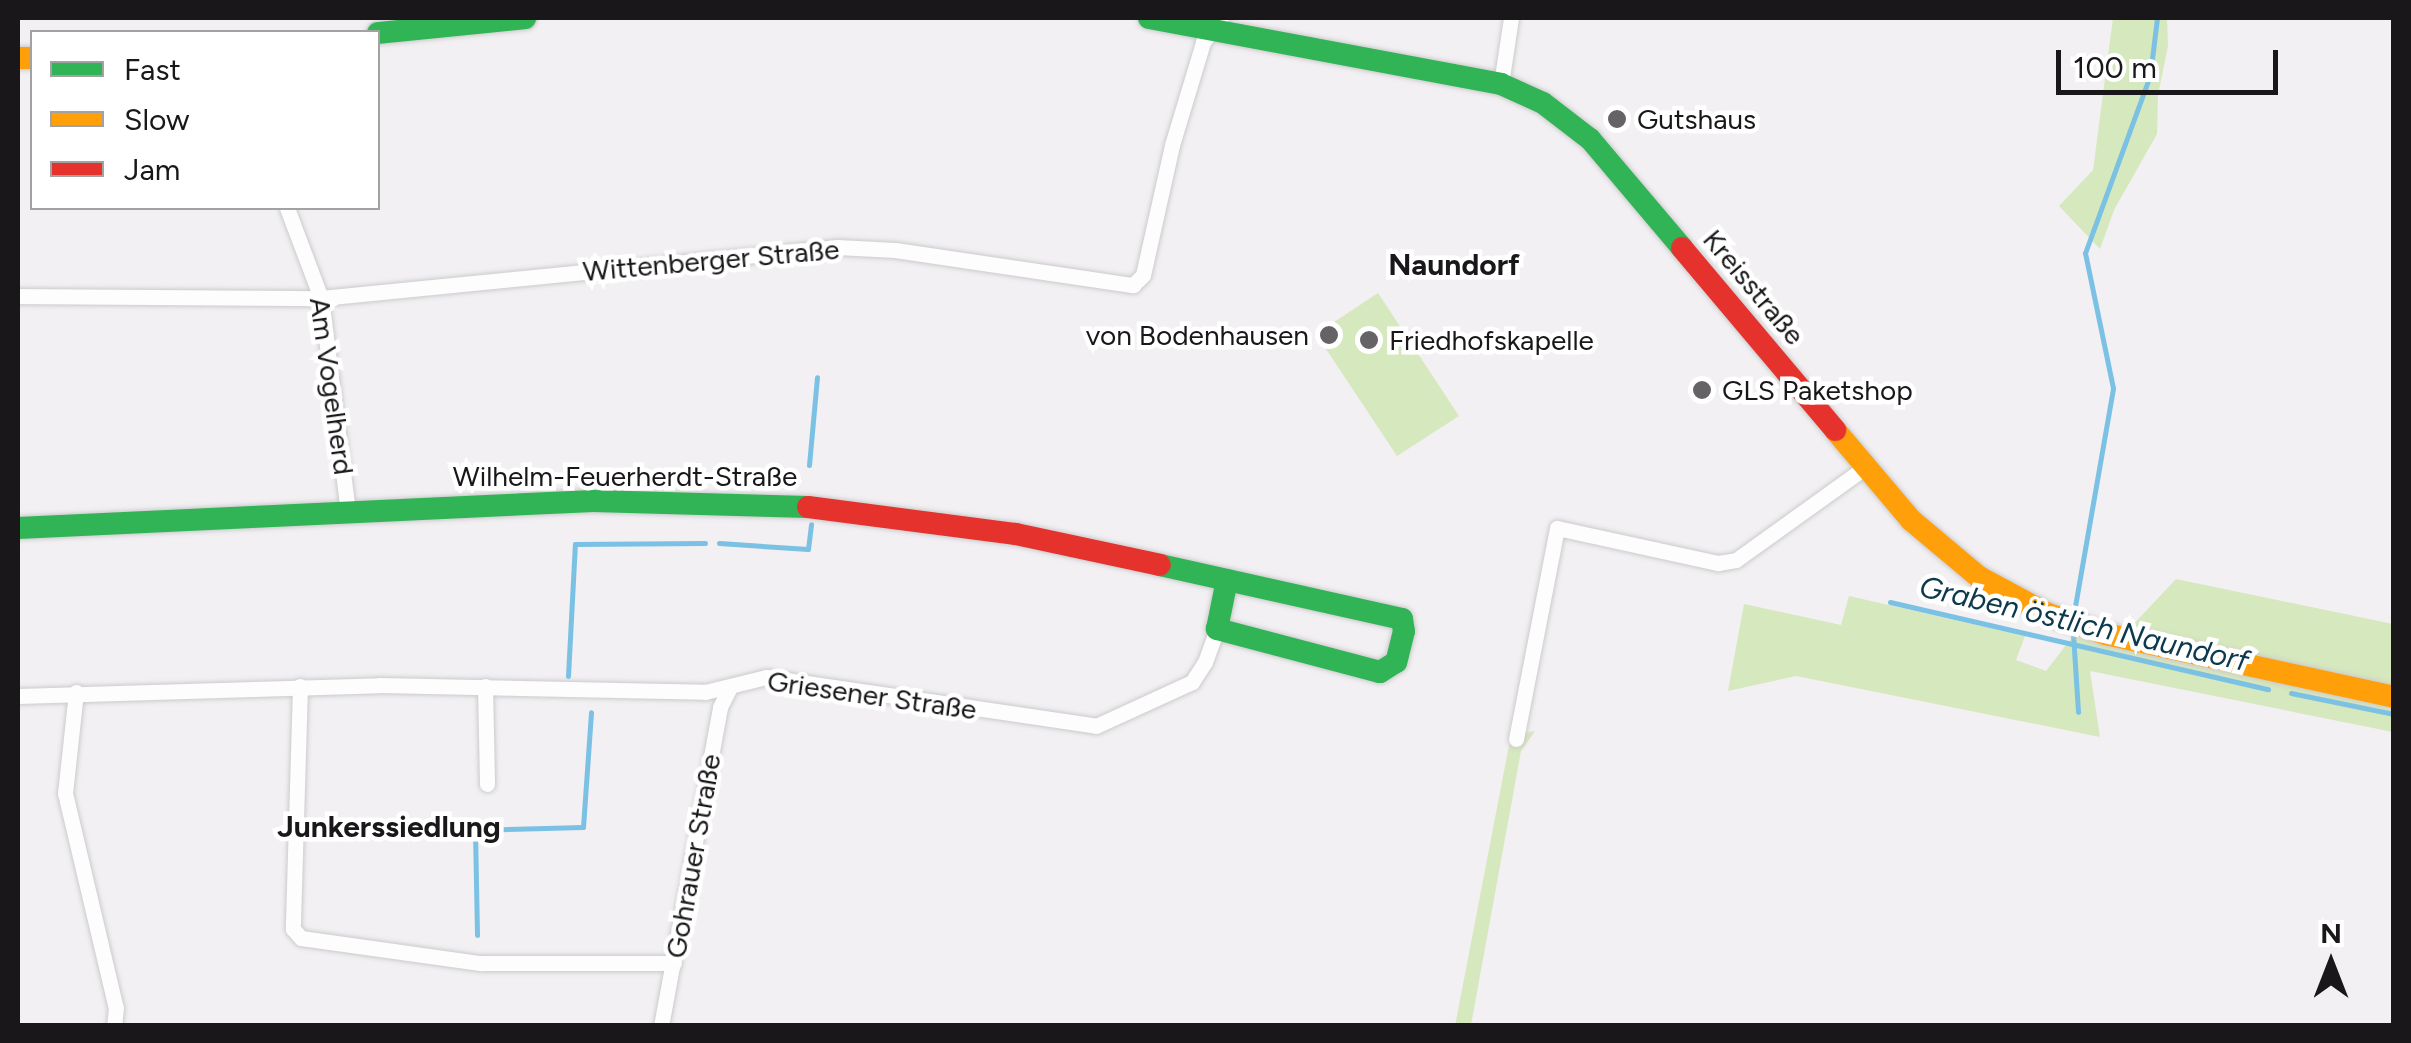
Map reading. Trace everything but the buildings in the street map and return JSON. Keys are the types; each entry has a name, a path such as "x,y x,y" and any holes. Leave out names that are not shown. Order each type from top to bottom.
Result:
{"street":[{"path":"380,33 465,20 526,18"},
{"name":"Kreisstraße","path":"1149,18 1216,23 1501,84 1552,108 1590,138 1864,468 1946,553 1979,578 2048,614 2139,643 2394,698"},
{"path":"1501,84 1512,18"},
{"name":"Wittenberger Straße","path":"18,296 321,298 836,247 895,250 1132,285 1143,274 1172,145 1203,42 1216,23"},
{"name":"Am Vogelherd","path":"288,210 321,298 348,511"},
{"path":"1516,739 1557,528 1718,563 1736,560 1864,468"},
{"name":"Wilhelm-Feuerherdt-Straße","path":"18,528 609,500 797,505 970,526 1392,615 1402,618 1404,631 1396,662 1380,672 1216,630"},
{"path":"1216,630 1227,580"},
{"name":"Griesener Straße","path":"18,696 300,686 729,688 744,679 766,677 1096,726 1192,682 1205,662 1216,630"},
{"path":"300,686 294,930 302,938 480,963 674,963"},
{"path":"485,686 487,784"},
{"name":"Gohrauer Straße","path":"662,1026 720,707 729,688"},
{"path":"76,692 65,794 116,1008 114,1026"}],"green space":[{"path":"2113,18 2167,18 2168,46 2158,95 2157,134 2114,210 2100,249 2059,206 2093,170"},
{"path":"1378,293 1459,416 1397,456 1316,334"},
{"path":"2176,579 2393,624 2393,732 2090,671 2100,737 1796,676 1728,691 1744,604 1841,625 1849,596 2025,636 2016,660 2046,671 2073,636 2112,647"},
{"path":"1535,731 1521,751 1471,1025 1455,1026 1511,735"}],"waterway":[{"path":"2074,612 2113,388 2085,253 2150,75 2157,18"},
{"path":"809,465 817,377"},
{"path":"719,543 808,549 811,524"},
{"path":"568,676 575,544 705,543"},
{"name":"Graben östlich Naundorf","path":"1890,602 2268,689"},
{"path":"2073,634 2078,712"},
{"name":"Graben östlich Naundorf","path":"2291,693 2394,714"},
{"path":"477,935 475,830 583,827 591,712"}],"traffic: fast":[{"path":"380,33 525,18"},
{"path":"1149,18 1501,84 1543,103 1590,139 1682,248"},
{"path":"18,528 593,501 808,507"},
{"path":"1160,565 1402,619 1404,631 1396,662 1380,672 1217,629 1227,580"}],"traffic: slow":[{"path":"18,58 30,58"},
{"path":"1835,430 1911,520 1979,577 2048,614 2106,634 2394,697"}],"traffic: jam":[{"path":"1682,248 1835,430"},
{"path":"808,507 1016,534 1160,565"}],"place":[{"name":"Gutshaus","path":"1617,119"},
{"name":"von Bodenhausen","path":"1329,335"},
{"name":"Friedhofskapelle","path":"1369,340"},
{"name":"GLS Paketshop","path":"1702,390"}],"district":[{"name":"Naundorf","path":"1454,265"},
{"name":"Junkerssiedlung","path":"389,827"}]}
